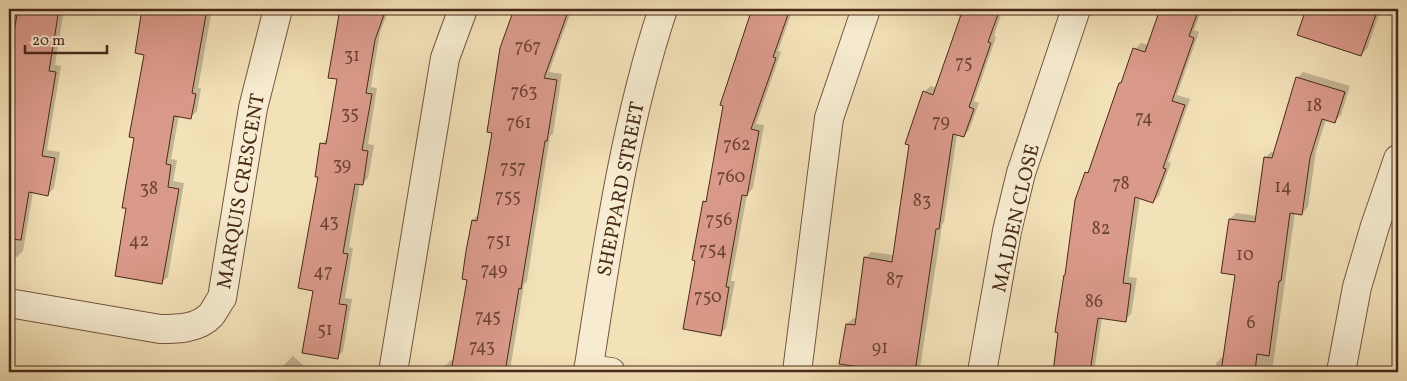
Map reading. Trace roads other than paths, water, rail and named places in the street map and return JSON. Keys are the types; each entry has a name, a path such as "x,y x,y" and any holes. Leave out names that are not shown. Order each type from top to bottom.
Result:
{"street":[{"name":"MARQUIS CRESCENT","path":"9,303 160,328 180,329 198,324 211,315 222,298 253,108 278,9"},
{"path":"394,372 446,58 463,9"},
{"name":"SHEPPARD STREET","path":"596,371 616,196 642,78 663,9"},
{"path":"797,372 829,118 866,9"},
{"name":"MALDEN CLOSE","path":"982,372 1007,231 1021,173 1076,9"},
{"path":"1341,372 1357,287 1398,159"}]}
